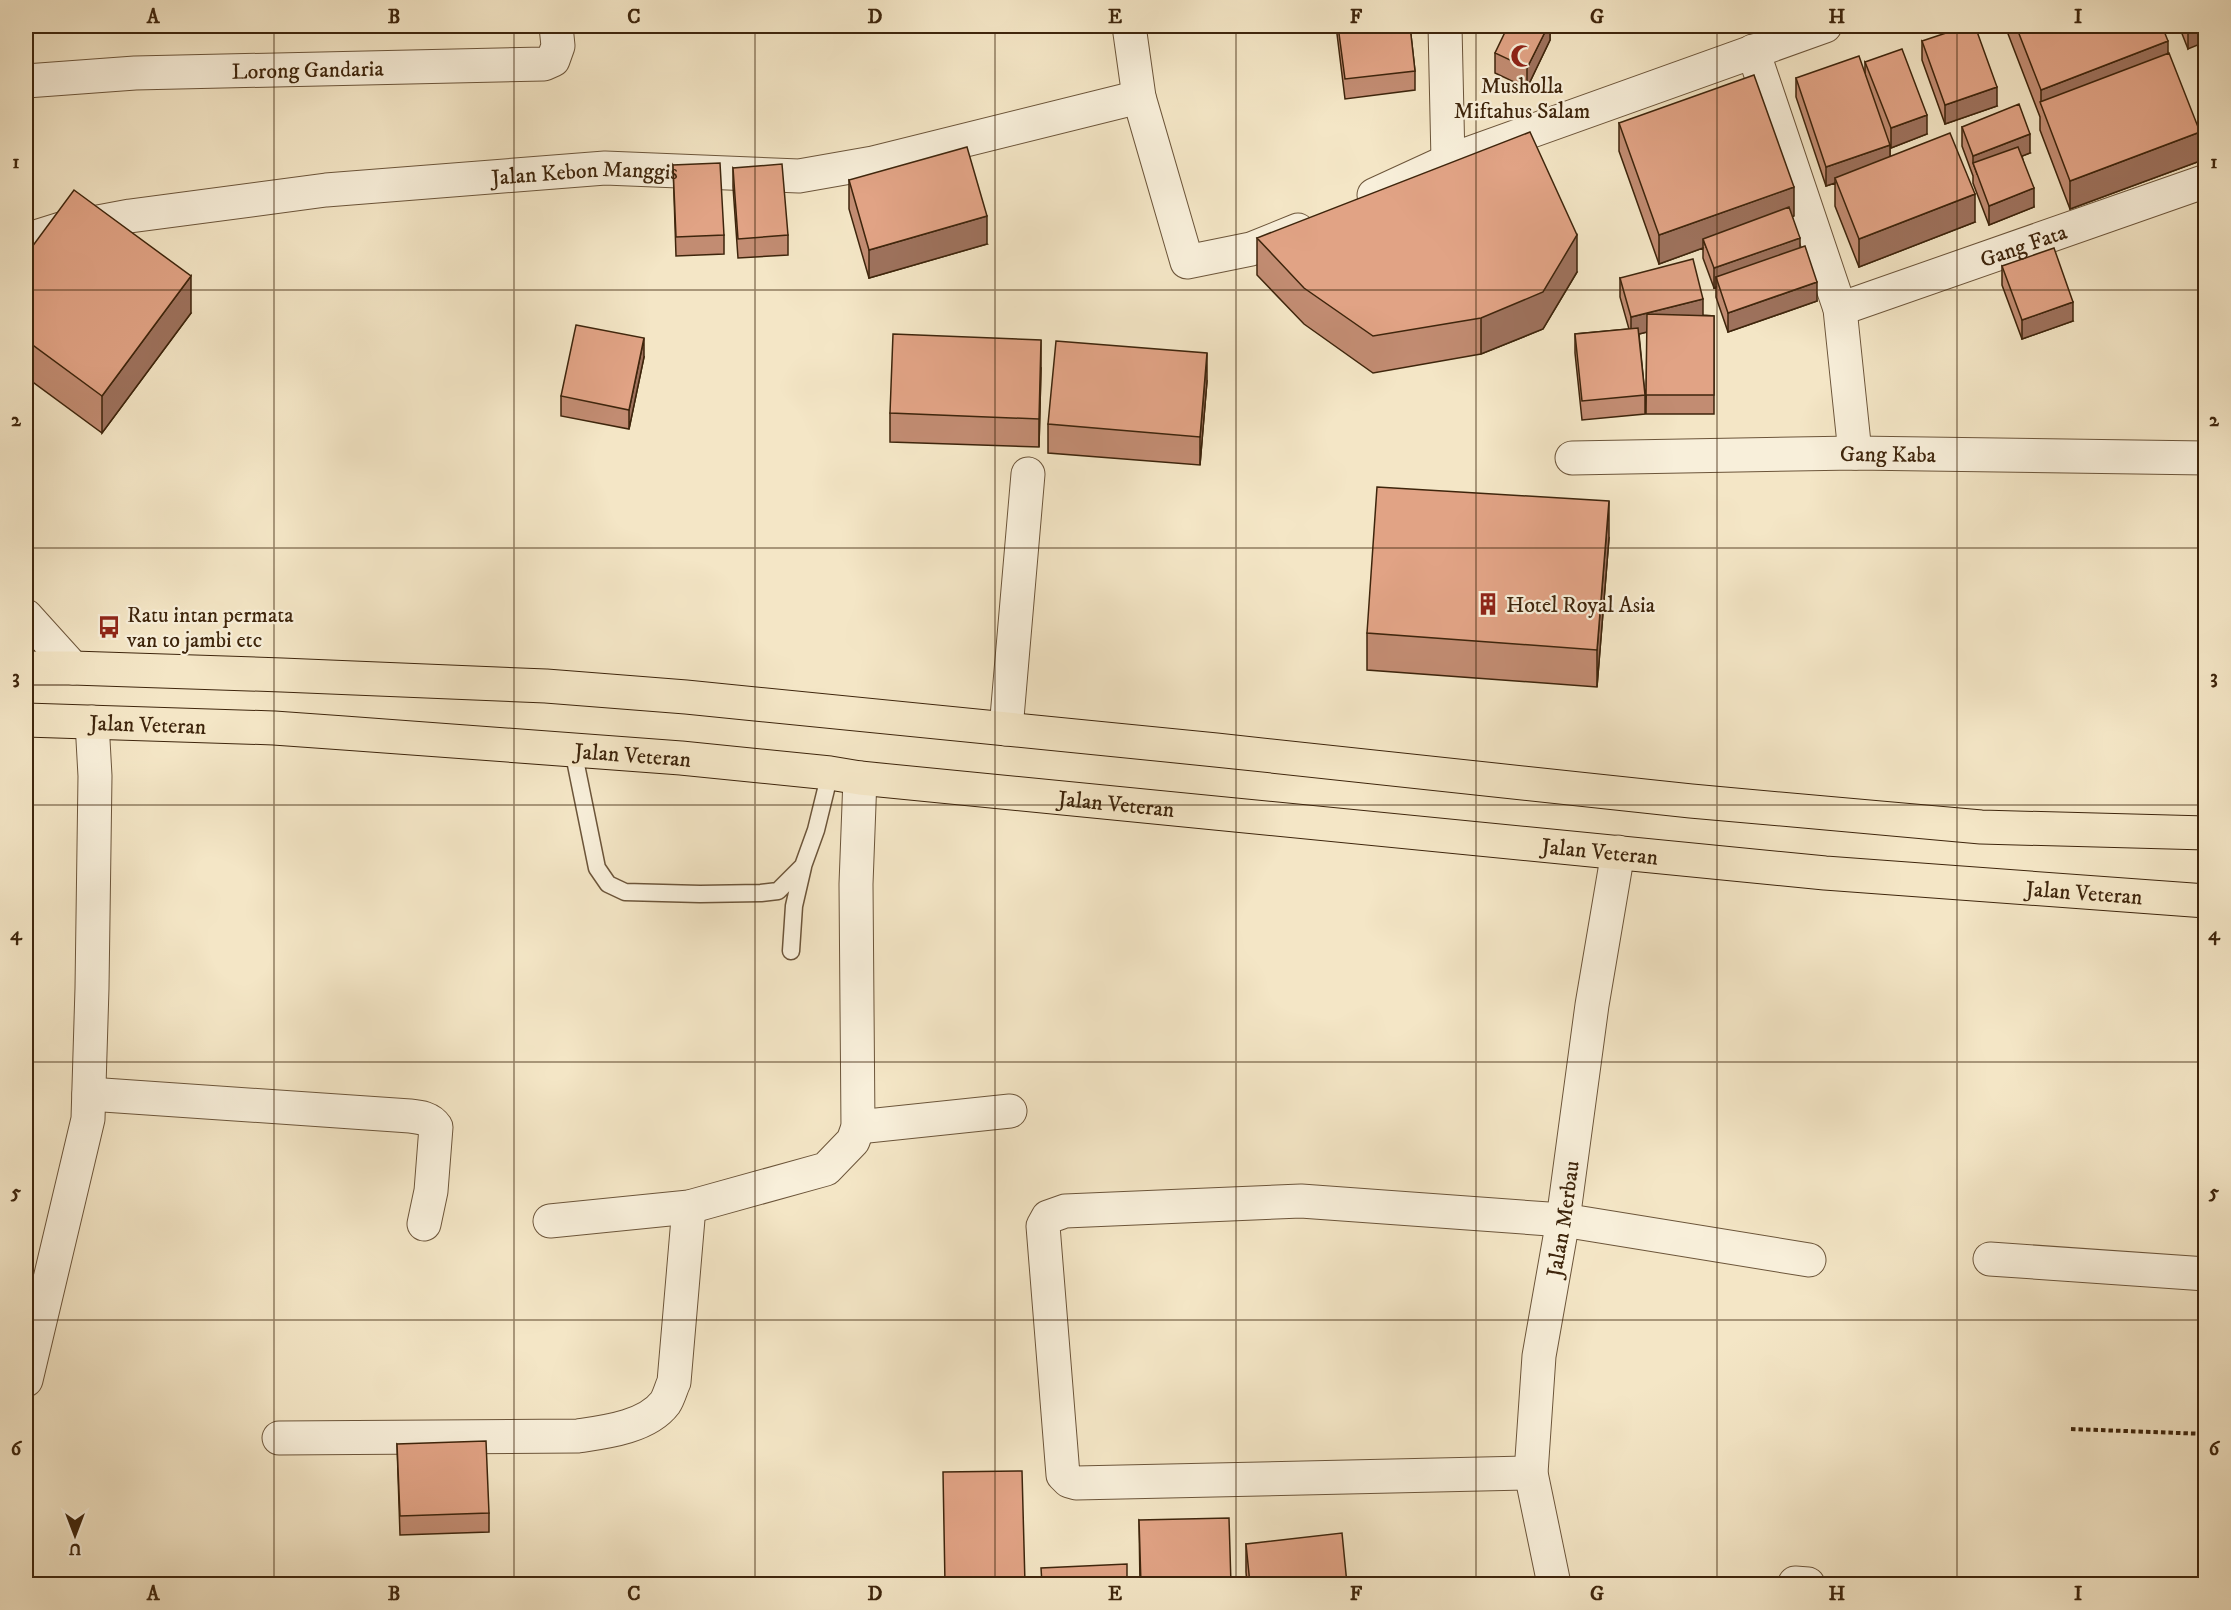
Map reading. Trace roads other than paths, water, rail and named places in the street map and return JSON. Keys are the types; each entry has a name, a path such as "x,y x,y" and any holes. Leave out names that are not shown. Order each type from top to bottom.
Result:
{"highway":[{"path":"29,668 558,687 686,697 1691,801 1981,827 2205,833"},
{"name":"Jalan Veteran","path":"26,720 274,728 573,750 1825,873 2205,901"}],"street":[{"name":"Lorong Gandaria","path":"26,81 135,73 544,64 553,60 558,46 556,26"},
{"path":"1129,26 1139,97 1187,262 1251,249 1321,220"},
{"path":"1445,26 1448,161"},
{"path":"1353,205 1448,161 1825,26"},
{"path":"1753,51 1840,309 1855,453"},
{"name":"Jalan Kebon Manggis","path":"26,240 61,229 130,216 326,190 605,168 799,176 873,163 1139,97"},
{"name":"Gang Fata","path":"1840,309 2205,181"},
{"name":"Gang Kaba","path":"1572,459 1855,453 2205,458"},
{"path":"1006,729 1028,474"},
{"path":"26,616 73,668"},
{"path":"26,1380 88,1119 95,776 76,721"},
{"path":"550,1221 688,1207 826,1169 853,1141 858,1126 856,884 845,776"},
{"name":"Jalan Merbau","path":"1554,1584 1531,1473 1539,1356 1563,1220 1592,1005 1618,852"},
{"path":"88,1094 398,1115 433,1121 436,1126 431,1191 424,1224"},
{"path":"858,1126 1010,1111"},
{"path":"1531,1473 1076,1483 1069,1481 1063,1475 1043,1226 1048,1217 1065,1211 1301,1201 1563,1220 1809,1260"},
{"path":"279,1438 578,1436 617,1430 644,1419 664,1404 674,1382 688,1207"},
{"path":"1990,1259 2205,1274"}],"lane":[{"path":"573,750 597,868 608,884 626,892 761,893 778,891 803,866"},
{"path":"791,951 794,906 803,866 816,830 845,776"}],"place":[{"name":"Musholla Miftahus Salam","path":"1522,56"},
{"name":"Hotel Royal Asia","path":"1488,604"},
{"name":"Ratu intan permata van to jambi etc","path":"109,627"}]}
